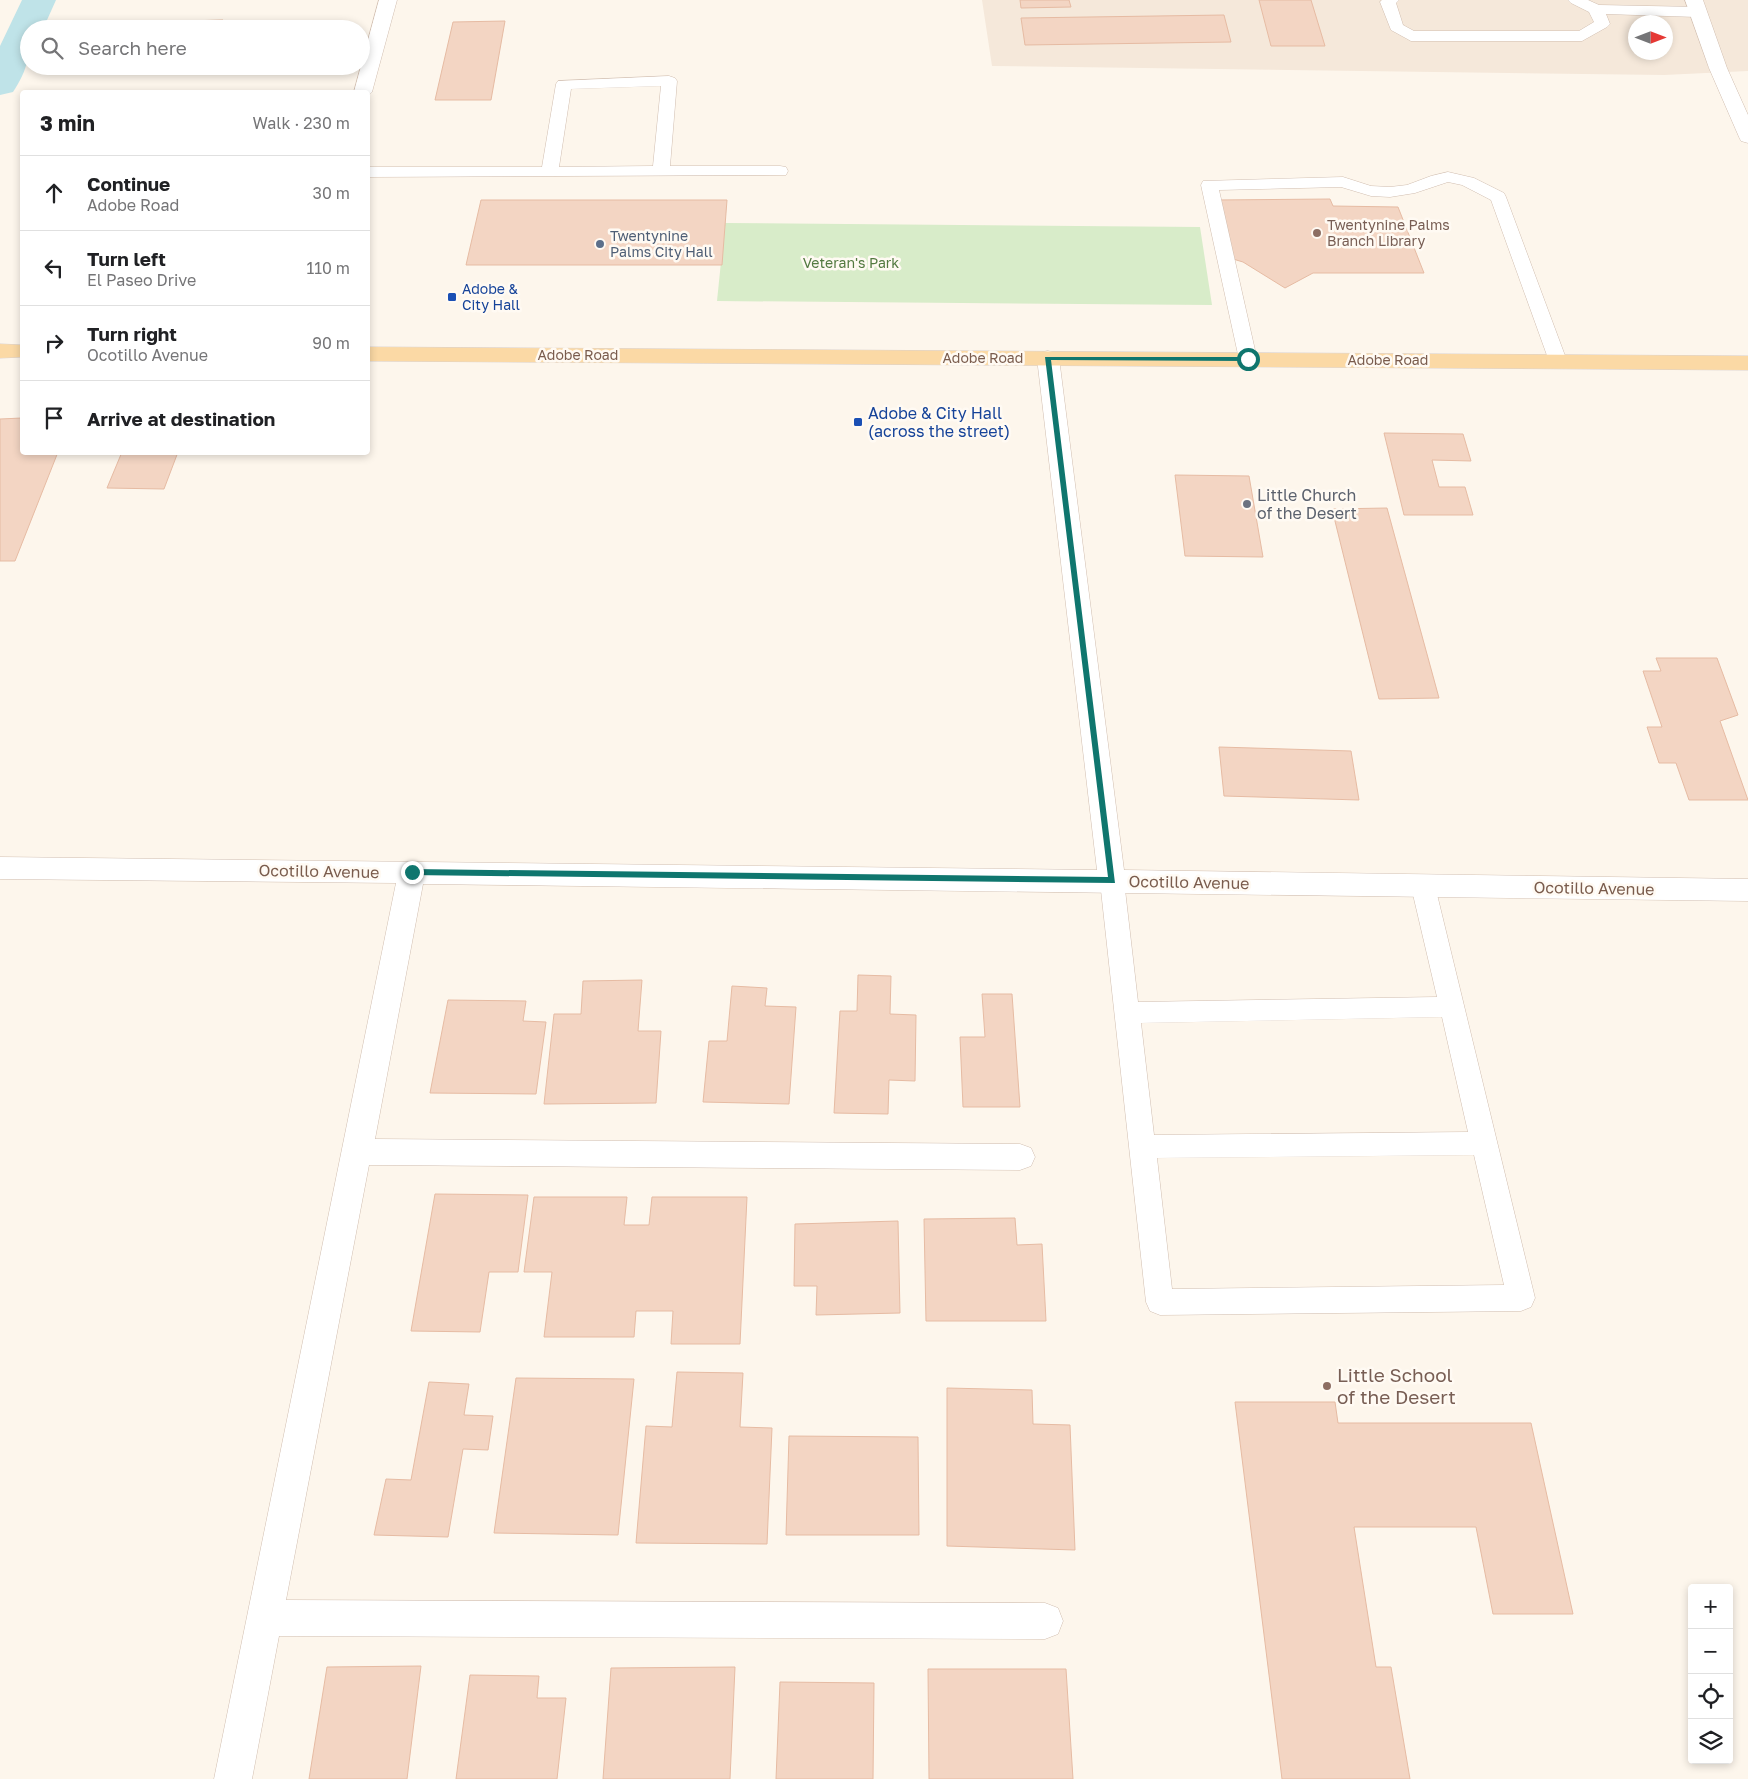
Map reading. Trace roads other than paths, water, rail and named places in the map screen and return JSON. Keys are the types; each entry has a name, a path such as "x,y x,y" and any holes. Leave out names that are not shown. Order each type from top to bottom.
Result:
{"main road":[{"path":"0,351 20,351"},
{"name":"Adobe Road","path":"370,354 1748,363"}],"street":[{"path":"370,66 388,0"},
{"path":"1696,6 1718,68 1748,137"},
{"path":"364,90 368,75"},
{"path":"1048,358 1112,881"},
{"name":"Ocotillo Avenue","path":"0,868 1748,890"},
{"path":"232,1779 412,872"},
{"path":"356,1152 1020,1157"},
{"path":"264,1618 1045,1621"}],"lane":[{"path":"1391,0 1388,2 1396,27 1411,36 1582,36 1602,24 1596,9"},
{"path":"1576,0 1596,9 1696,6"},
{"path":"550,171 564,84 669,81 661,171"},
{"path":"370,172 780,171"},
{"path":"1248,359 1209,185 1343,182 1362,190 1381,194 1416,188 1448,177 1470,181 1498,197 1558,361"},
{"path":"1112,881 1160,1302 1521,1298 1423,886"},
{"path":"1127,1013 1452,1007"},
{"path":"1142,1147 1484,1143"}],"waterway":[{"path":"30,20 39,0"},
{"path":"0,84 20,41"}],"place":[{"name":"Twentynine Palms Branch Library","path":"1317,233"},
{"name":"Twentynine Palms City Hall","path":"600,244"},
{"name":"Adobe & City Hall","path":"452,297"},
{"name":"Adobe & City Hall (across the street)","path":"858,422"},
{"name":"Little Church of the Desert","path":"1247,504"},
{"name":"Little School of the Desert","path":"1327,1386"}],"park label":[{"name":"Veteran's Park","path":"851,263"}]}
